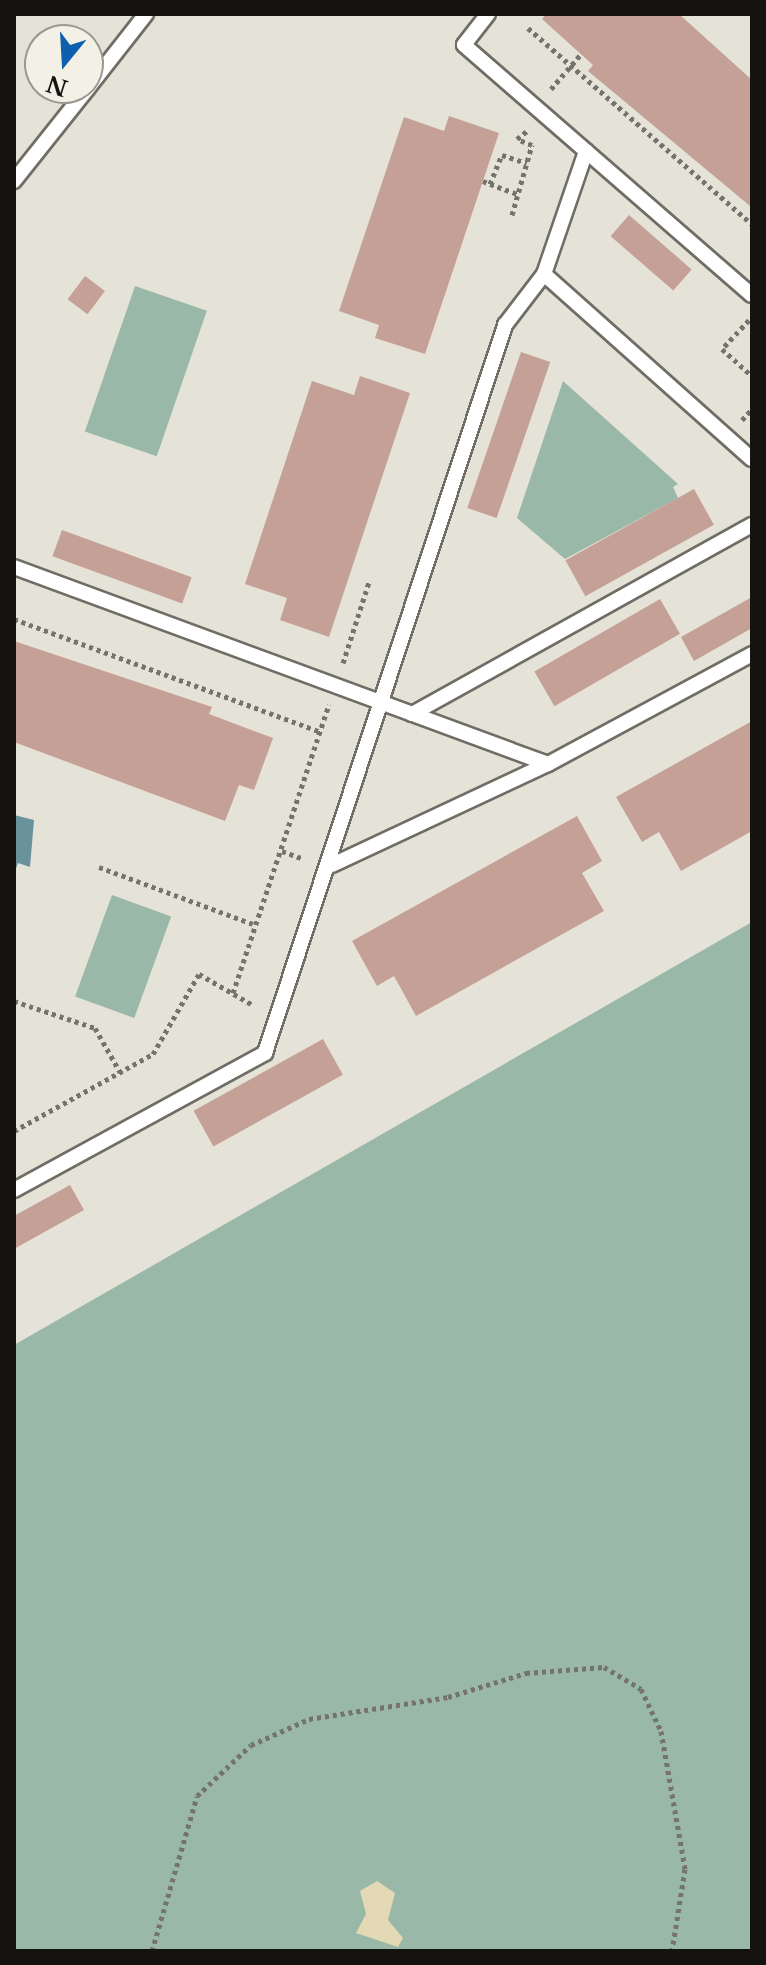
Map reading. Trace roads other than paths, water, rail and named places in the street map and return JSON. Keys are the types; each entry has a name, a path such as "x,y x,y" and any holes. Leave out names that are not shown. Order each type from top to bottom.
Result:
{"lane":[{"path":"104,68 146,14"},
{"path":"488,14 464,45 752,295"},
{"path":"14,181 75,104"},
{"path":"14,1190 265,1053 332,865 380,703 505,325 544,274 586,151"},
{"path":"544,274 752,459"},
{"path":"412,714 752,525"},
{"path":"14,567 548,764"},
{"path":"332,865 548,764 752,654"}],"water":[{"path":"14,815 34,820 30,867 18,863 14,874"}]}
